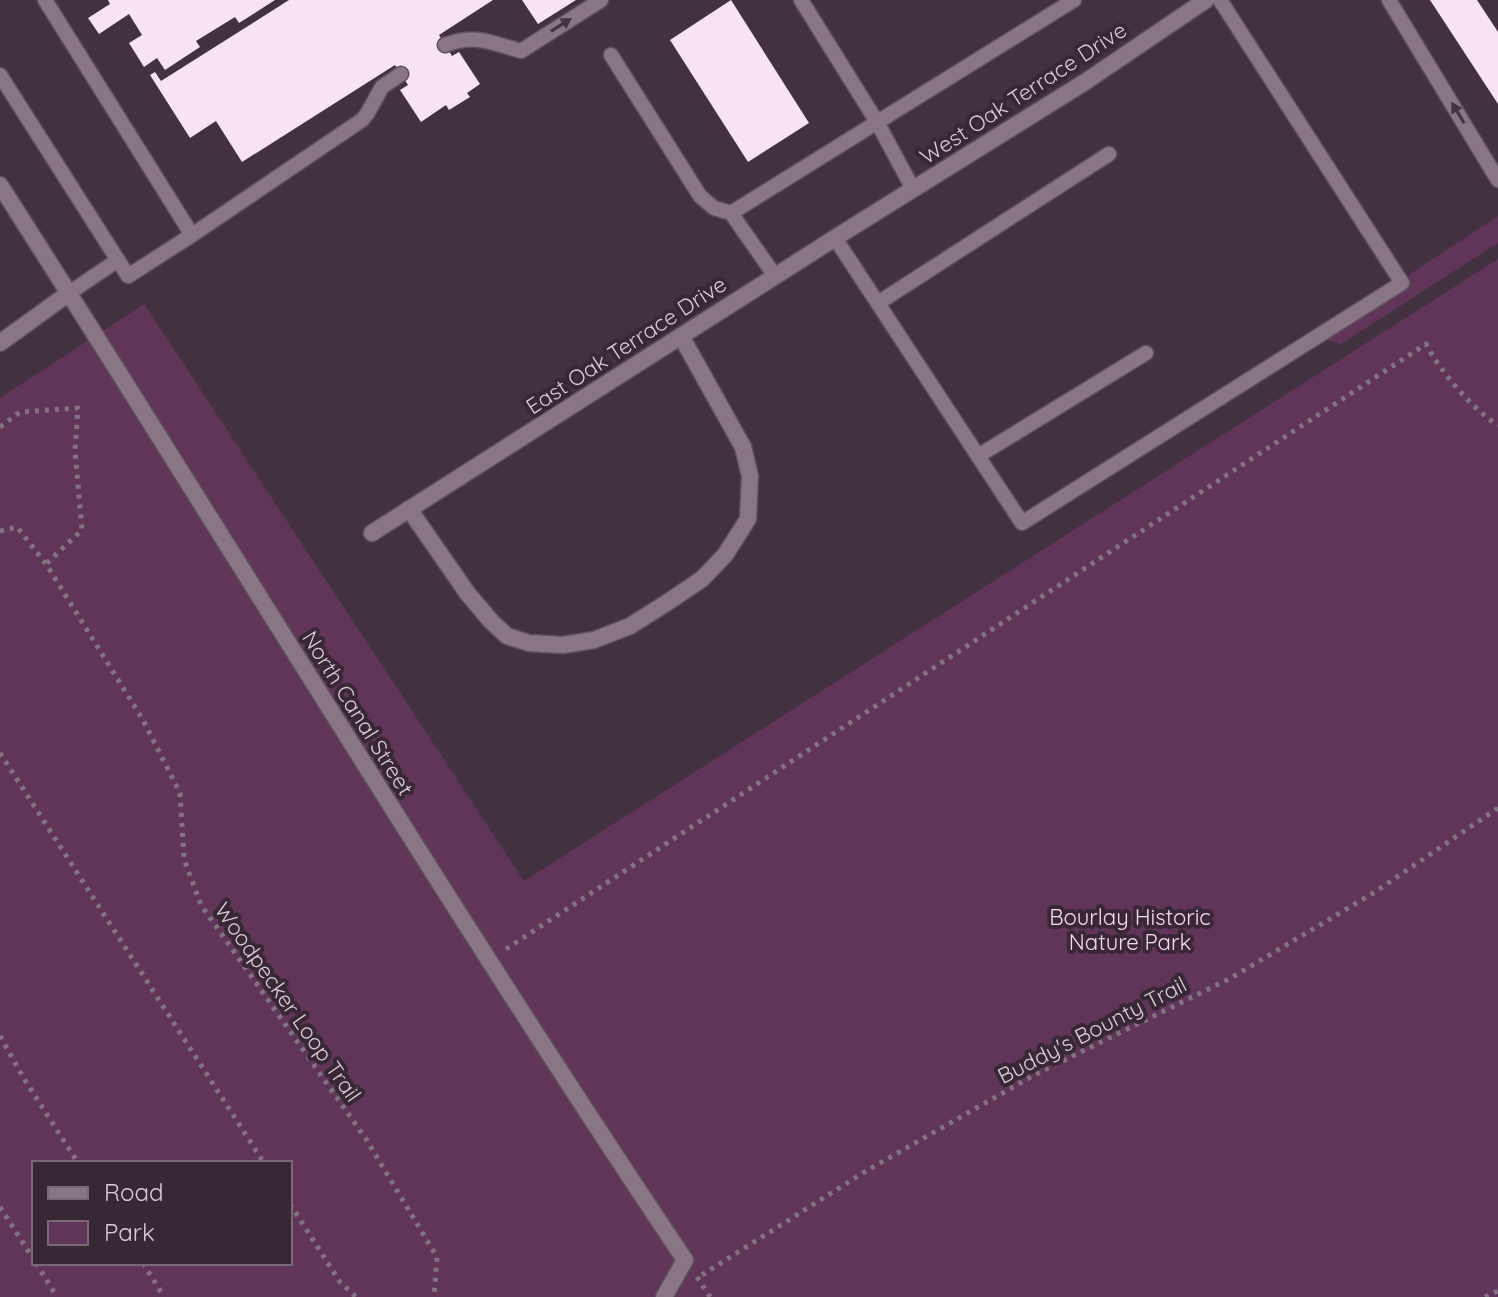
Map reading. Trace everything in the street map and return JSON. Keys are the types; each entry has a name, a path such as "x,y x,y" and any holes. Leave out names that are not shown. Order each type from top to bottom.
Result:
{"street":[{"name":"West Oak Terrace Drive","path":"909,192 1085,82 1206,0"},
{"name":"North Canal Street","path":"0,185 488,961 685,1260 664,1297"},
{"name":"East Oak Terrace Drive","path":"372,533 909,192"},
{"path":"0,343 69,293"},
{"path":"409,509 468,594 507,636 529,643 563,645 594,640 630,626 668,602 702,579 725,555 748,519 749,505 750,476 743,447 681,336"}],"lane":[{"path":"45,0 192,235"},
{"path":"445,45 471,38 521,51 601,0"},
{"path":"801,0 877,122 909,192"},
{"path":"731,213 1074,0"},
{"path":"835,238 1022,523 1402,283 1220,0"},
{"path":"1389,0 1498,180"},
{"path":"611,55 700,196 714,208 731,213 775,276"},
{"path":"0,75 128,276 362,120 382,87 401,74"},
{"path":"878,303 1109,154"},
{"path":"69,293 118,260"},
{"path":"978,456 1146,353"}],"path":[{"path":"488,961 1426,344 1436,365 1486,418 1498,425"},
{"path":"0,427 20,412 78,408 75,450 82,530 46,564"},
{"name":"Woodpecker Loop Trail","path":"0,531 17,527 46,564 143,720 180,793 184,859 201,905 366,1139 437,1257 434,1297"},
{"path":"0,753 263,1161"},
{"name":"Buddy's Bounty Trail","path":"698,1278 866,1171 1023,1081 1231,978 1375,892 1498,808"},
{"path":"0,1036 77,1161"},
{"path":"0,1207 32,1257"},
{"path":"292,1207 340,1282 356,1297"},
{"path":"37,1265 57,1297"},
{"path":"144,1265 164,1297"},
{"path":"1485,1297 1498,1291"}],"green space":[{"path":"1498,216 1498,243 1341,344 1315,337"},
{"name":"Bourlay Historic Nature Park","path":"1498,259 1498,1297 0,1297 0,398 144,304 524,881"}],"building":[{"path":"108,0 275,0 239,23 235,17 196,41 200,47 165,70 157,58 144,67 129,43 142,35 129,14 99,34 88,18 110,4"},
{"path":"289,0 493,0 439,35 452,56 459,52 480,84 467,93 470,97 449,110 446,105 421,122 400,90 408,85 395,65 242,162 216,121 190,138 150,75 155,72 161,81"},
{"path":"522,0 576,0 538,24"},
{"path":"731,0 809,123 748,162 670,40"},
{"path":"1430,0 1477,0 1498,32 1498,104"}]}
